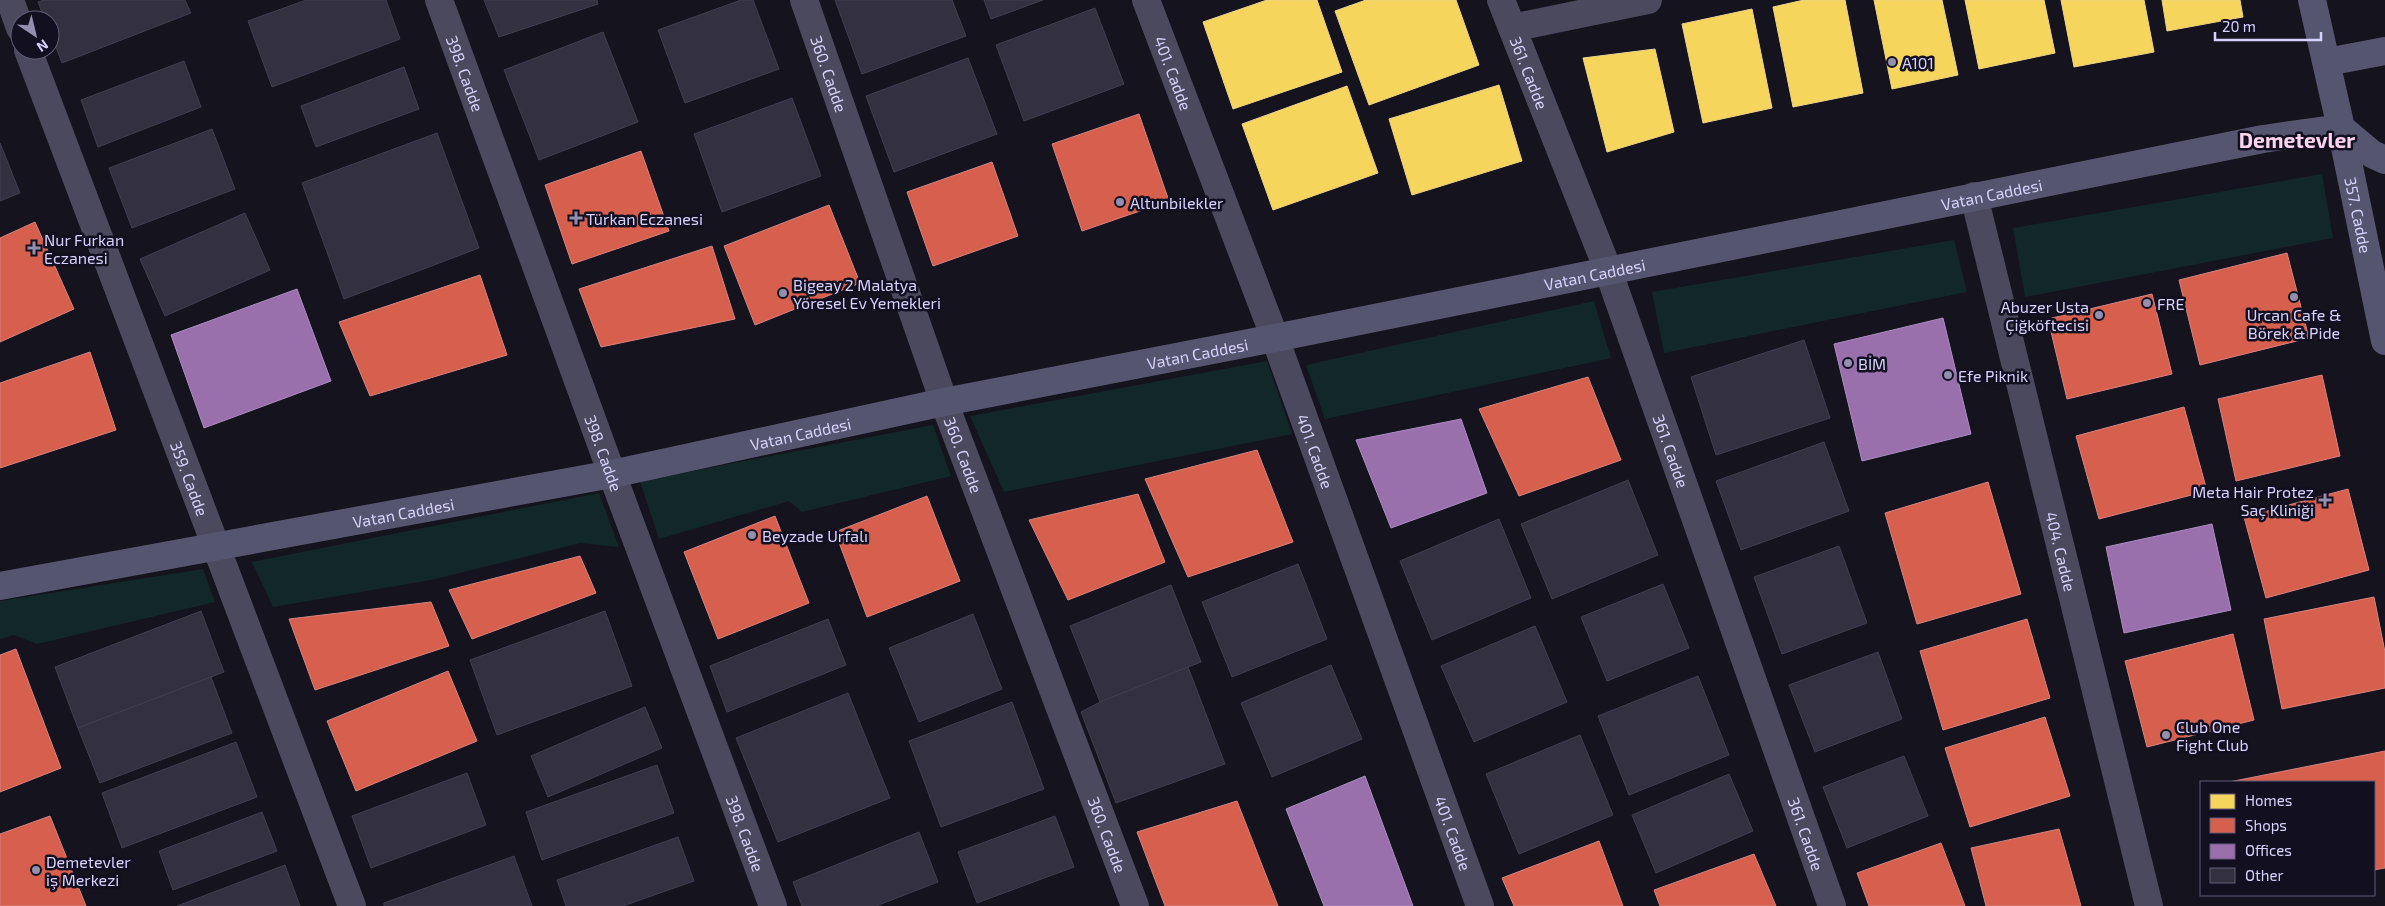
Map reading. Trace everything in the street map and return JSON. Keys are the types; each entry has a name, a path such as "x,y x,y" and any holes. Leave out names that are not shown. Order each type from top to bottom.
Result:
{"main road":[{"name":"357. Cadde","path":"2312,0 2327,62 2385,341"},
{"path":"2327,62 2385,52"},
{"name":"Vatan Caddesi","path":"0,586 612,474 944,402 1275,338 2263,139 2341,128"},
{"path":"2341,128 2372,154 2385,160"}],"street":[{"name":"398. Cadde","path":"439,0 612,474 773,906"},
{"name":"360. Cadde","path":"804,0 944,402 1135,906"},
{"name":"401. Cadde","path":"1146,0 1275,338 1480,906"},
{"name":"361. Cadde","path":"1501,0 1608,270 1832,906"},
{"path":"1512,28 1648,0"},
{"name":"359. Cadde","path":"32,60 352,906"},
{"name":"404. Cadde","path":"1974,196 2149,906"}],"green space":[{"path":"2322,174 2333,238 2025,297 2013,228"},
{"path":"1954,240 1967,292 1664,353 1652,292"},
{"path":"1594,301 1611,358 1325,419 1306,365"},
{"path":"1267,361 1292,434 1004,492 970,416"},
{"path":"933,425 951,476 802,512 789,501 659,539 640,481"},
{"path":"599,493 619,547 580,543 431,580 273,607 252,562"},
{"path":"203,569 215,602 37,644 14,635 0,639 0,601"}],"building: Homes":[{"path":"1267,0 1317,0 1342,72 1233,109 1203,22"},
{"path":"1366,0 1456,0 1479,65 1369,105 1335,11"},
{"path":"1804,0 1845,0 1863,93 1793,107 1773,7"},
{"path":"1874,0 1942,0 1958,75 1892,89"},
{"path":"1965,0 2044,0 2055,53 1979,69"},
{"path":"2061,0 2144,0 2154,52 2074,67"},
{"path":"2162,0 2240,0 2243,17 2167,31"},
{"path":"1752,9 1772,108 1703,123 1682,24"},
{"path":"1655,49 1674,132 1607,152 1583,58"},
{"path":"1499,85 1522,161 1412,195 1389,119"},
{"path":"1347,86 1378,173 1273,210 1242,124"}],"building: Shops":[{"path":"1139,114 1169,201 1082,231 1052,144"},
{"path":"641,151 669,231 572,264 545,185"},
{"path":"992,162 1018,236 933,266 907,192"},
{"path":"829,205 860,283 755,325 724,246"},
{"path":"35,222 74,309 0,342 0,238"},
{"path":"712,246 735,319 601,347 579,289"},
{"path":"2287,253 2309,338 2200,365 2179,280"},
{"path":"480,275 507,355 370,396 339,322"},
{"path":"2152,294 2172,374 2067,399 2048,319"},
{"path":"90,352 116,430 0,468 0,383"},
{"path":"2322,375 2340,456 2236,481 2218,399"},
{"path":"1588,377 1621,460 1519,496 1479,409"},
{"path":"2184,407 2207,491 2099,519 2076,436"},
{"path":"1257,450 1293,542 1188,577 1145,479"},
{"path":"1988,482 2021,594 1917,624 1885,513"},
{"path":"2348,489 2369,570 2266,598 2244,517"},
{"path":"1138,494 1165,562 1068,600 1029,520"},
{"path":"927,496 960,581 867,617 835,532"},
{"path":"775,516 809,603 718,639 684,552"},
{"path":"580,556 596,593 472,639 449,590"},
{"path":"2374,597 2385,652 2385,688 2282,709 2264,619"},
{"path":"431,602 449,646 315,690 289,619"},
{"path":"2027,619 2050,698 1943,730 1920,651"},
{"path":"2233,634 2254,720 2147,747 2125,661"},
{"path":"16,649 61,768 0,792 0,655"},
{"path":"448,671 477,741 356,791 327,721"},
{"path":"2045,717 2070,796 1970,827 1945,748"},
{"path":"2385,751 2385,868 2375,870 2375,781 2234,781"},
{"path":"1237,801 1278,906 1165,906 1137,832"},
{"name":"Demetevler iş Merkezi","path":"50,816 86,906 0,906 0,834"},
{"path":"2059,829 2081,906 1986,906 1971,848"},
{"path":"1599,841 1623,906 1514,906 1502,878"},
{"path":"1941,843 1965,906 1869,906 1857,873"},
{"path":"1754,854 1776,906 1660,906 1654,890"}],"building: Offices":[{"path":"297,289 331,381 204,428 171,335"},
{"path":"1943,318 1971,434 1862,461 1834,344"},
{"path":"1461,419 1487,493 1391,528 1356,440"},
{"path":"2212,524 2231,610 2124,633 2106,547"},
{"path":"1365,776 1413,906 1324,906 1286,809"}],"building: Other":[{"path":"44,0 185,0 191,13 62,63 60,58 60,10 41,10 38,2"},
{"path":"306,0 386,0 400,39 272,87 248,21"},
{"path":"484,0 597,0 598,4 499,37"},
{"path":"741,0 753,0 779,69 685,103 658,30"},
{"path":"835,0 952,0 966,36 862,74"},
{"path":"984,0 1043,0 991,19"},
{"path":"1095,8 1124,84 1024,121 996,45"},
{"path":"603,32 638,122 539,160 504,70"},
{"path":"968,58 997,134 894,172 866,96"},
{"path":"184,61 201,107 98,147 81,100"},
{"path":"404,67 419,109 316,147 301,106"},
{"path":"792,98 821,176 722,212 694,134"},
{"path":"212,129 235,189 132,228 109,168"},
{"path":"437,133 479,248 344,299 302,183"},
{"path":"0,143 20,193 0,201"},
{"path":"245,213 270,270 165,316 140,259"},
{"path":"1804,340 1830,418 1716,455 1691,377"},
{"path":"1824,442 1849,511 1741,550 1716,481"},
{"path":"1628,480 1658,555 1552,599 1521,524"},
{"path":"1499,519 1531,598 1432,640 1400,561"},
{"path":"1839,546 1867,623 1782,654 1754,577"},
{"path":"1298,564 1327,639 1232,677 1202,602"},
{"path":"1663,584 1689,648 1607,681 1581,617"},
{"path":"1171,585 1201,662 1100,702 1070,626"},
{"path":"201,611 224,672 78,728 55,667"},
{"path":"605,611 632,686 497,735 470,660"},
{"path":"973,614 1002,689 919,722 889,648"},
{"path":"828,619 846,665 727,712 710,666"},
{"path":"1535,626 1567,702 1474,742 1441,666"},
{"path":"1878,652 1902,719 1815,752 1789,685"},
{"path":"1331,665 1362,739 1272,777 1241,703"},
{"path":"1188,667 1225,764 1116,803 1081,712 1100,702"},
{"path":"1698,676 1729,755 1629,795 1598,716"},
{"path":"211,677 232,733 100,783 78,728"},
{"path":"848,693 890,798 778,842 736,738"},
{"path":"1012,702 1044,789 941,827 909,741"},
{"path":"645,707 662,748 548,797 531,756"},
{"path":"1580,735 1613,815 1519,854 1486,774"},
{"path":"236,742 257,797 122,848 102,793"},
{"path":"1904,756 1928,816 1847,848 1823,787"},
{"path":"657,765 674,813 542,860 526,812"},
{"path":"467,773 486,825 371,868 352,816"},
{"path":"1729,774 1753,831 1656,873 1632,815"},
{"path":"262,812 277,851 173,890 159,851"},
{"path":"1055,816 1074,867 977,903 958,852"},
{"path":"919,832 938,882 876,906 802,906 793,882"},
{"path":"678,837 694,881 623,906 566,906 557,880"},
{"path":"514,856 532,906 384,906 384,903"},
{"path":"285,865 300,906 177,906"}],"place":[{"name":"A101","path":"1892,62"},
{"name":"Altunbilekler","path":"1120,202"},
{"name":"Türkan Eczanesi","path":"576,218"},
{"name":"Nur Furkan Eczanesi","path":"34,248"},
{"name":"Bigeay 2 Malatya Yöresel Ev Yemekleri","path":"783,293"},
{"name":"Urcan Cafe & Börek & Pide","path":"2294,297"},
{"name":"FRE","path":"2147,303"},
{"name":"Abuzer Usta Çiğköftecisi","path":"2099,315"},
{"name":"BİM","path":"1848,363"},
{"name":"Efe Piknik","path":"1948,375"},
{"name":"Meta Hair Protez Saç Kliniği","path":"2325,500"},
{"name":"Beyzade Urfalı","path":"752,535"},
{"name":"Club One Fight Club","path":"2166,735"},
{"name":"Demetevler iş Merkezi","path":"36,870"}],"district":[{"name":"Demetevler","path":"2297,139"}]}
